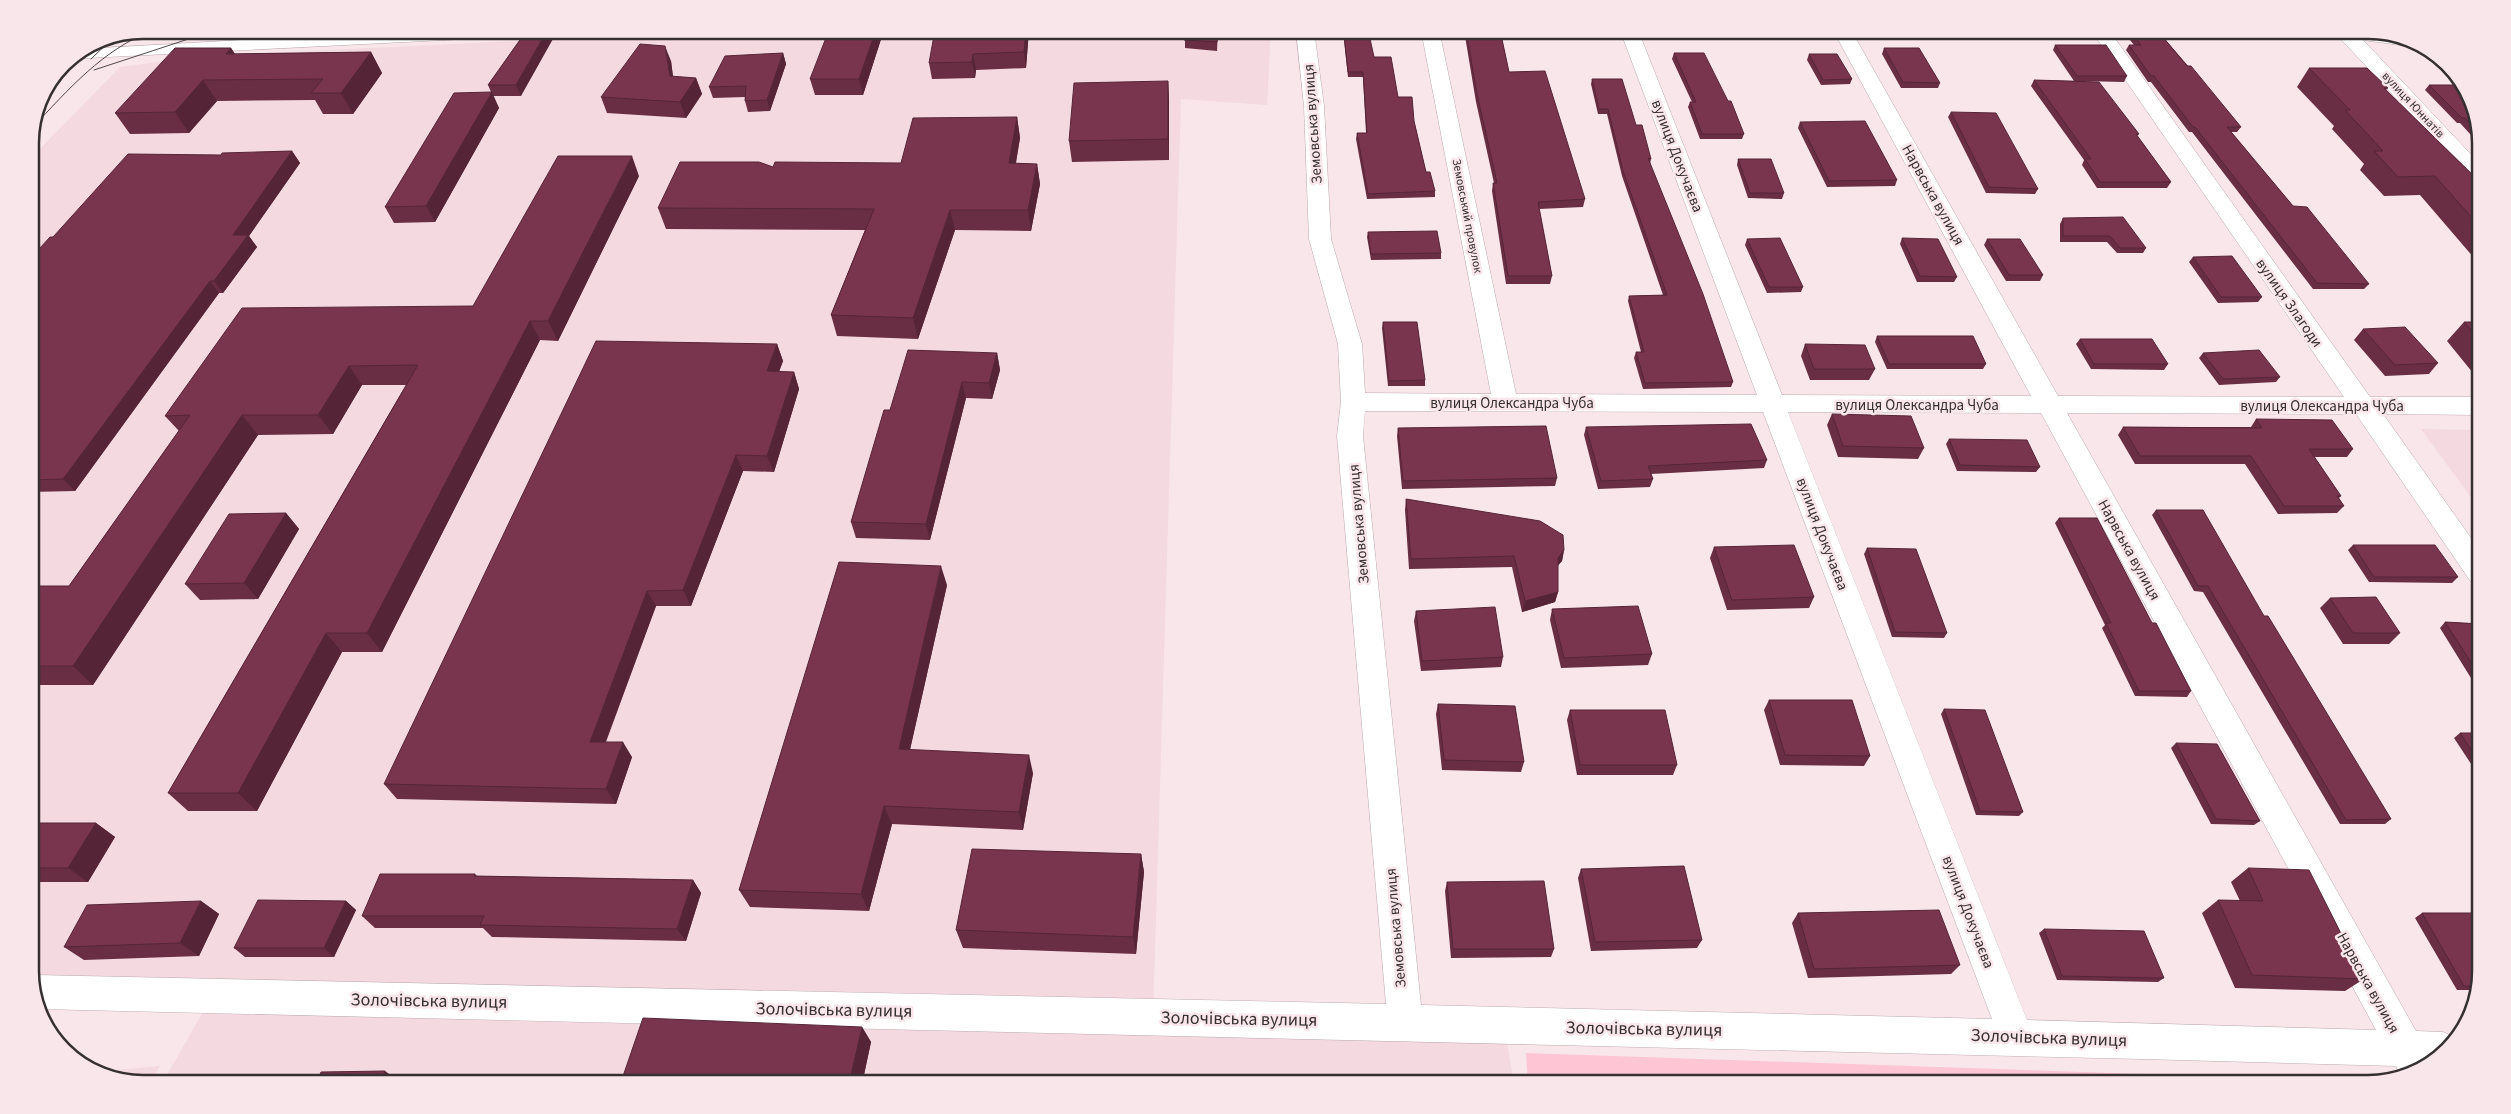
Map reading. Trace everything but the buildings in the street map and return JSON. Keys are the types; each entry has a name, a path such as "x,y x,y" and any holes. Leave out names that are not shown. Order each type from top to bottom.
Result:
{"street":[{"path":"88,54 362,39"},
{"name":"Земовська вулиця","path":"1306,39 1314,106 1320,239 1350,344 1353,402 1350,436 1405,1022"},
{"name":"Земовський провулок","path":"1432,39 1505,403"},
{"name":"вулиця Докучаєва","path":"1632,39 2016,1037"},
{"name":"Нарвська вулиця","path":"1847,39 2410,1059"},
{"name":"вулиця Злагоди","path":"2106,39 2361,406 2472,561"},
{"name":"вулиця Юннатів","path":"2347,39 2472,169"},
{"name":"вулиця Олександра Чуба","path":"1353,402 1772,405 2472,406"},
{"name":"Золочівська вулиця","path":"41,992 2016,1037 2410,1059 2433,1053"}],"shaded area":[{"path":"558,39 1271,39 1267,105 1181,99 1153,1016 1504,1025 1512,1075 167,1075 213,994 39,980 39,150 120,67 204,56"},
{"path":"2421,429 2472,430 2472,499"},
{"path":"1526,1053 2171,1075 1527,1075"},
{"path":"160,1066 155,1075 129,1074 112,1070"}],"tram line":[{"path":"94,70 189,39"},
{"path":"42,118 87,72 132,40"},
{"path":"91,59 104,47"}]}
